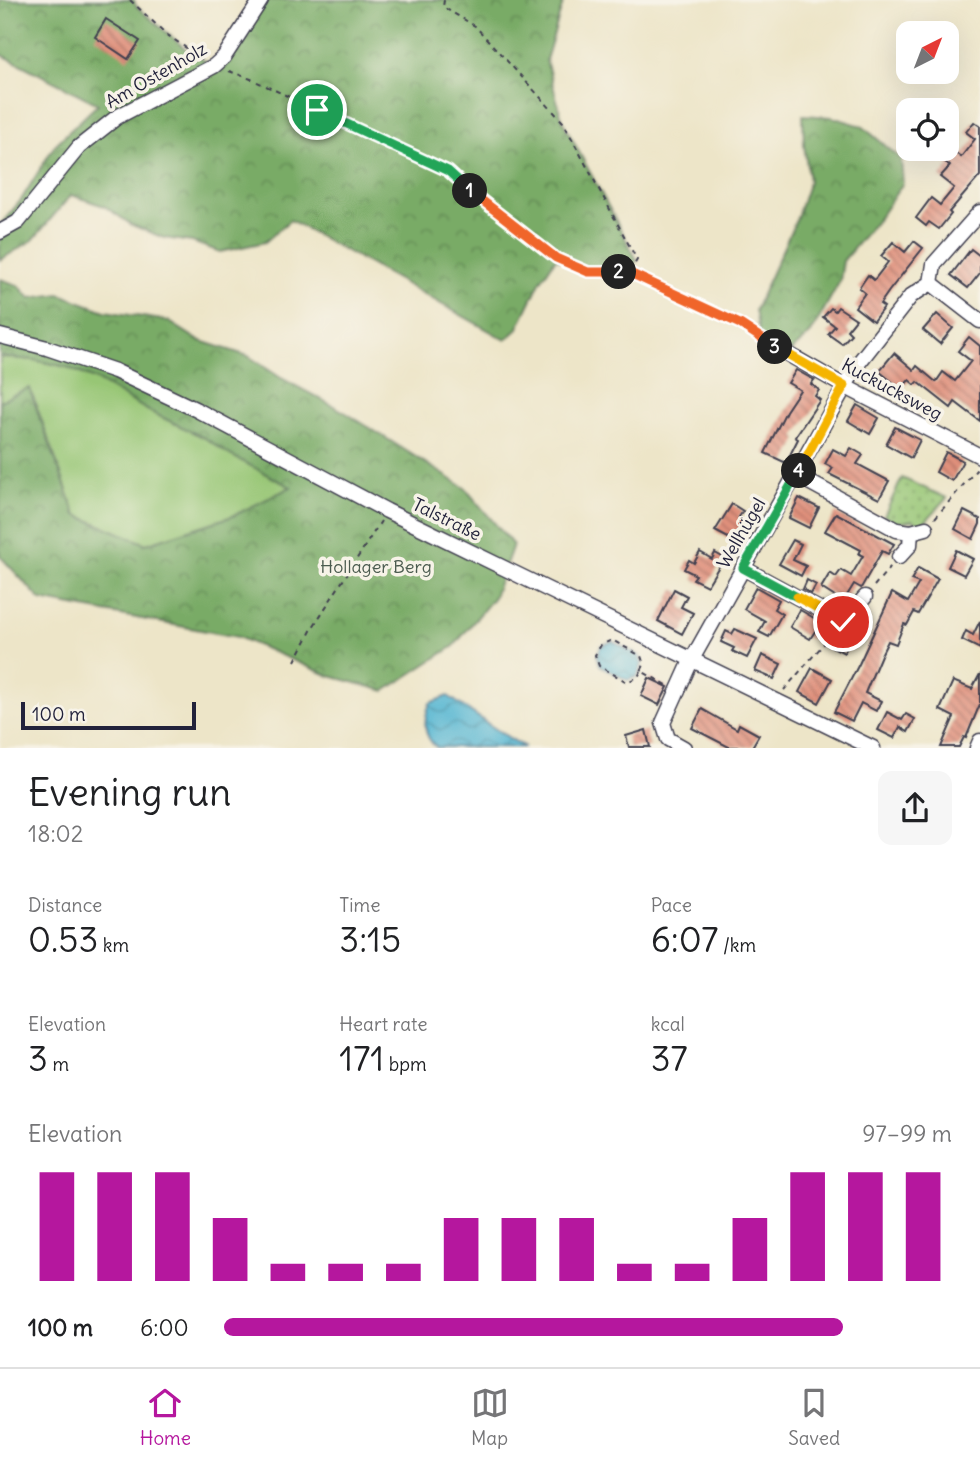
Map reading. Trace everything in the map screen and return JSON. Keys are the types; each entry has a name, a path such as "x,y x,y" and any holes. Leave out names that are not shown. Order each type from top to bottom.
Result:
{"street":[{"name":"Am Ostenholz","path":"0,232 18,222 79,148 117,117 214,66 224,57 261,0"},
{"path":"980,212 934,264 931,283 980,321"},
{"name":"Wellhügel","path":"684,747 668,739 663,723 691,661 857,365 911,296 931,283"},
{"name":"Talstraße","path":"0,336 47,348 115,371 197,410 387,511 691,661 873,747"},
{"name":"Kuckucksweg","path":"788,354 980,456"},
{"path":"796,475 897,530 919,530"},
{"path":"899,557 919,530"},
{"path":"743,568 848,625 865,597"},
{"path":"977,747 980,741"}],"path":[{"path":"130,0 166,34 214,66 251,79 448,171 556,258 588,272 630,273 728,318 788,354"},
{"path":"444,0 443,7 475,26 563,122 637,260 630,273"},
{"path":"919,530 980,466"},
{"path":"295,662 313,627 387,511"},
{"path":"865,597 899,557"},
{"path":"778,702 783,691 848,625"},
{"path":"612,640 641,656 641,671 638,677 627,682 599,666 595,655 601,645 612,640"},
{"path":"641,671 677,691"}],"green space":[{"path":"0,0 134,0 136,6 187,50 214,66 261,0 564,0 546,60 563,122 637,260 630,273 588,272 556,258 540,282 517,330 506,340 290,220 265,242 220,252 192,242 164,238 132,225 104,206 71,195 33,240 0,260 0,225 21,200 55,145 98,104 0,54"},
{"path":"803,115 832,117 862,126 896,155 896,161 901,161 903,183 882,214 843,261 840,281 811,333 788,354 760,339 755,310 796,220 809,181"},
{"name":"Hollager Berg","path":"0,279 18,285 30,298 60,294 105,311 168,321 198,340 248,356 281,378 343,411 465,488 513,545 494,597 454,646 385,691 330,676 238,637 41,600 0,556 0,401 29,388 76,515 146,544 233,516 291,487 94,379 67,367 0,357"},
{"path":"0,357 67,367 94,379 292,487 233,516 146,544 76,515 30,388 0,401"},
{"path":"902,478 947,498 922,525 912,520 898,523 884,516"}],"water":[{"path":"612,641 640,656 642,665 637,677 627,680 600,665 597,655 601,646"},
{"path":"448,696 525,747 436,747 426,732 426,715 430,703"}],"building":[{"path":"106,19 140,41 128,59 95,37"},
{"path":"974,122 980,126 980,176 949,212 951,214 939,229 929,222 926,226 916,218 931,198 940,205 954,188 940,177 950,166 944,161 959,161 959,156 961,157 975,139 966,132"},
{"path":"914,241 923,248 880,304 884,307 873,321 855,307 865,293 859,288 868,275 874,280 888,262 881,256 893,242 905,252"},
{"path":"971,249 980,256 980,273 968,288 951,275"},
{"path":"838,307 856,319 847,330 851,334 842,344 828,334 835,326 823,317 831,308 835,311"},
{"path":"937,314 953,328 940,344 923,330"},
{"path":"969,337 980,346 980,421 955,402 951,408 918,382 915,385 909,380 901,389 879,371 894,353 914,370 917,366 936,382 943,372 955,381 971,361 958,351"},
{"path":"796,370 814,380 811,384 819,390 815,396 820,400 795,437 798,439 786,463 765,453 800,390 788,383"},
{"path":"857,405 879,418 870,434 848,421"},
{"path":"895,427 920,440 911,458 886,444"},
{"path":"851,448 863,455 857,464 889,481 879,499 829,474 833,468 825,464 833,449 846,456"},
{"path":"946,452 963,461 952,481 936,472"},
{"path":"799,498 819,508 809,528 789,518"},
{"path":"732,504 743,511 739,517 744,521 732,540 715,531"},
{"path":"964,511 980,519 973,539 955,529"},
{"path":"836,513 894,544 888,554 882,551 861,588 854,584 843,602 821,588 830,573 836,577 841,570 851,576 863,556 859,554 861,550 825,531"},
{"path":"793,540 801,544 793,560 806,566 801,576 779,564"},
{"path":"956,550 973,559 964,575 948,567"},
{"path":"700,552 712,559 715,553 724,558 707,586 693,579 696,575 684,569 689,560 694,563"},
{"path":"918,568 938,579 918,614 914,612 907,625 904,624 896,644 888,641 881,655 865,693 881,701 876,711 861,703 852,721 834,712 892,593 908,602 919,583 911,580"},
{"path":"807,580 816,585 811,594 803,589"},
{"path":"756,587 779,600 774,609 782,614 769,637 759,632 765,621 744,609"},
{"path":"674,589 687,596 681,607 693,613 682,634 658,621"},
{"path":"800,610 821,622 810,639 790,627"},
{"path":"980,621 980,649 962,640 966,631 973,635"},
{"path":"735,629 757,639 747,658 721,642 726,631 732,634"},
{"path":"837,635 850,642 844,653 831,646"},
{"path":"762,655 781,664 774,679 755,671"},
{"path":"812,668 832,679 819,703 799,692"},
{"path":"980,674 980,704 966,738 964,737 959,747 941,747 954,717 940,710 953,681 972,689"},
{"path":"649,678 668,687 659,705 641,696"},
{"path":"702,709 737,729 739,724 759,735 752,747 729,747 692,728"},
{"path":"887,712 902,720 906,714 915,719 908,732 900,727 894,738 878,730"},
{"path":"646,730 650,747 629,747 626,736"}],"route":[{"path":"317,110 448,171 556,258 588,272 630,273 740,324 760,339 844,386 743,568 843,622"}]}
